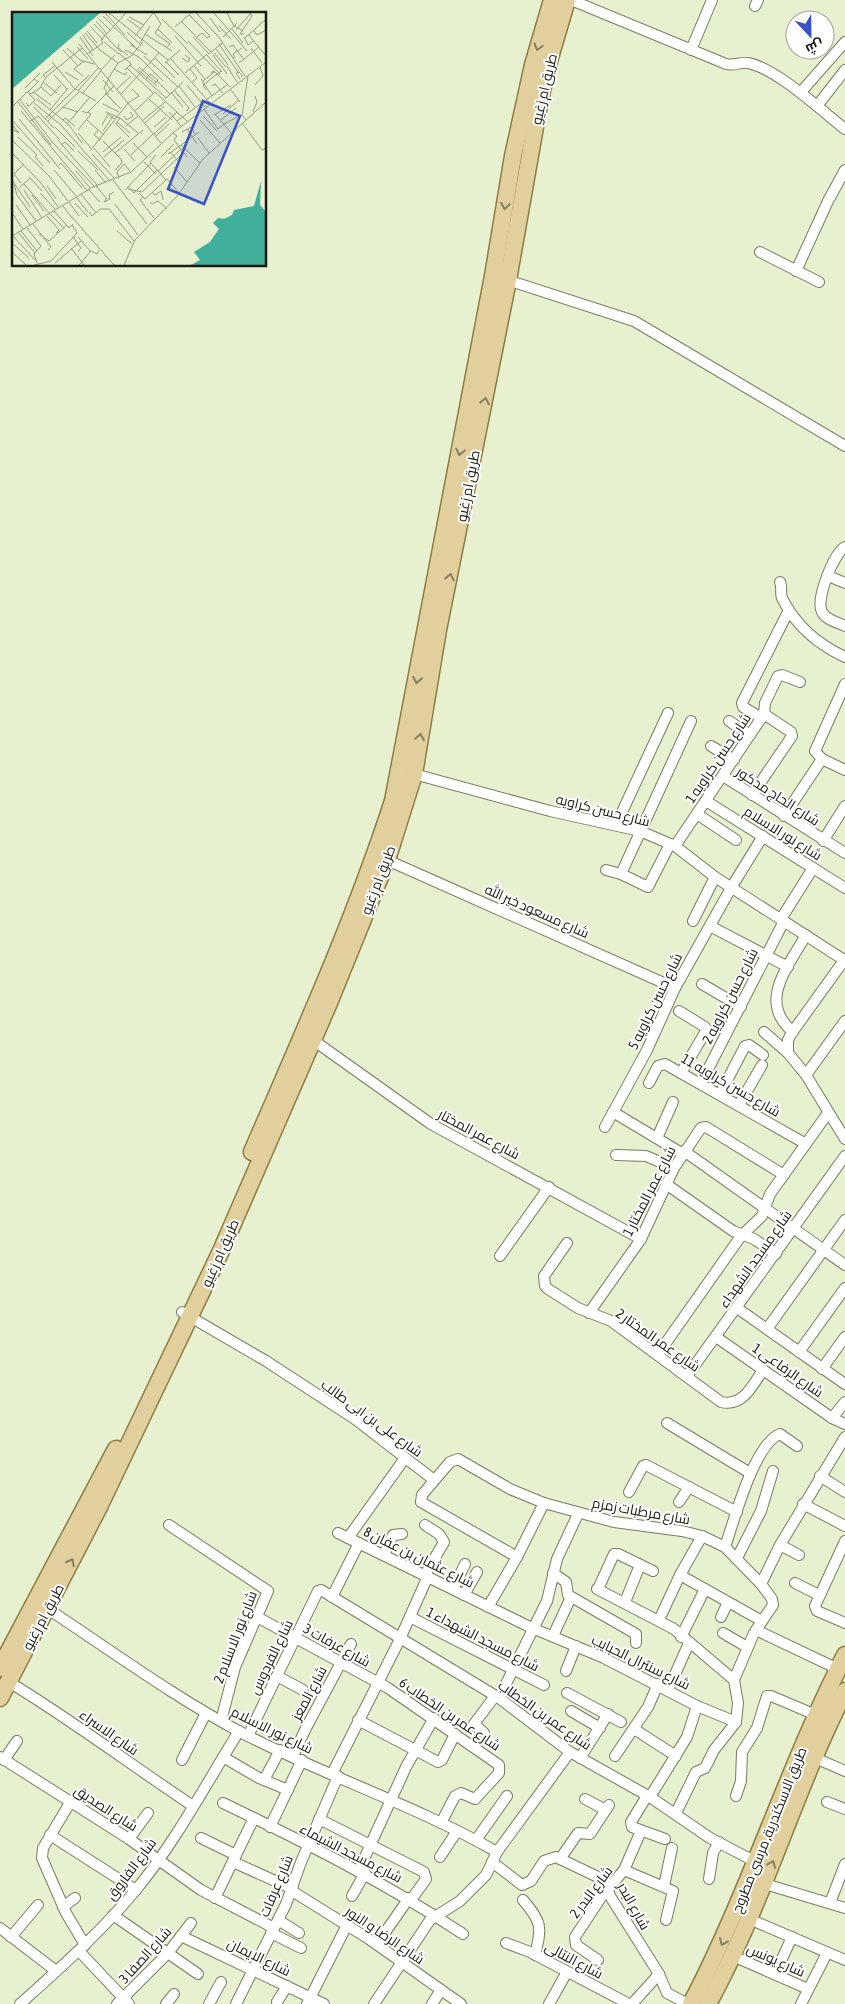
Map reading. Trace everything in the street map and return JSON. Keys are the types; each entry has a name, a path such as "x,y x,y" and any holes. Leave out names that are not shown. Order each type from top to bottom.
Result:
{"main road":[{"name":"طريق ام زغيو","path":"501,278 520,121 533,65 552,0"},
{"name":"طريق ام زغيو","path":"216,1250 323,1001 387,860 400,770 471,432 501,278 546,71 567,0"},
{"name":"طريق ام زغيو","path":"0,1698 4,1675 129,1435 313,1040 323,1001 375,854 414,774 471,432"},
{"name":"طريق ام زغيو","path":"4,1675 48,1609 94,1504"},
{"name":"طريق الاسكندرية, مرسى مطروح","path":"690,2004 719,1950 816,1714 841,1662"},
{"name":"طريق الاسكندرية, مرسى مطروح","path":"708,2004 750,1919 815,1758 843,1698"}],"street":[{"path":"571,0 726,64 750,63 800,92 845,128"},
{"path":"691,50 712,0"},
{"path":"800,92 845,42"},
{"path":"817,106 841,83 845,70"},
{"path":"796,271 828,201 845,170"},
{"path":"760,252 819,282"},
{"path":"501,278 634,321 845,446"},
{"path":"845,547 837,554 820,604 822,612 829,619 845,626"},
{"path":"828,576 845,583"},
{"path":"780,582 780,594 789,610 814,639 845,658"},
{"path":"752,796 792,736 791,732 743,706 742,703 789,610"},
{"name":"شارع حسن كراويه 1","path":"621,874 646,891 673,845 697,814 763,716 765,703 778,676 782,675 800,682"},
{"path":"845,684 816,746 816,755 845,770"},
{"path":"616,825 668,713"},
{"path":"606,870 621,874 691,721"},
{"path":"729,721 750,735"},
{"path":"710,746 734,760"},
{"path":"784,816 822,759"},
{"name":"شارع حسن كراويه","path":"414,774 541,809 640,831 673,845 714,877 845,959"},
{"name":"شارع الحاج مدكور","path":"723,776 822,841 845,853"},
{"name":"شارع نور الاسلام","path":"706,801 845,888"},
{"path":"822,841 845,806"},
{"path":"697,814 736,840"},
{"name":"شارع حسن كراويه 5","path":"605,1127 647,1050 675,988 731,888 763,836"},
{"name":"شارع مسعود خير الله","path":"387,860 675,988"},
{"name":"شارع حسن كراويه 2","path":"701,1083 741,1007 783,920 813,868"},
{"path":"692,921 714,877"},
{"path":"710,926 788,967"},
{"path":"793,1032 784,1024 778,1013 775,1001 777,989 806,935"},
{"path":"788,1053 788,1040 845,959"},
{"path":"702,984 741,1007"},
{"path":"679,1011 705,1027 706,1031 681,1073"},
{"path":"806,1075 845,1021"},
{"path":"764,1032 788,1053 806,1075 845,1140"},
{"name":"شارع عمر المختار","path":"313,1040 431,1124 550,1187 641,1239"},
{"path":"720,1094 745,1046 749,1045 762,1060 739,1105"},
{"name":"شارع حسن كراويه 11","path":"649,1083 661,1064 701,1083 806,1144"},
{"path":"657,1138 674,1102"},
{"path":"613,1112 684,1153 845,1265"},
{"path":"658,1354 741,1236 755,1225 765,1208 770,1194 828,1113"},
{"name":"شارع عمر المختار 1","path":"589,1313 641,1239 674,1168 698,1130 706,1127 784,1175"},
{"path":"616,1155 646,1156 674,1168"},
{"name":"شارع مسجد الشهداء","path":"687,1376 738,1308 845,1156"},
{"path":"666,1184 741,1236 754,1239 776,1254"},
{"path":"500,1256 550,1187"},
{"path":"767,1329 845,1220"},
{"name":"شارع عمر المختار 2","path":"567,1243 544,1276 544,1286 578,1308 612,1321 721,1402 733,1403 744,1398 763,1370"},
{"path":"799,1352 845,1288"},
{"path":"738,1308 845,1384"},
{"name":"شارع على بن ابى طالب","path":"186,1315 266,1361 354,1419 434,1480"},
{"name":"شارع الرفاعى 1","path":"716,1337 832,1418 845,1424"},
{"path":"822,1369 845,1337"},
{"path":"832,1418 845,1402"},
{"path":"667,1423 750,1473"},
{"path":"725,1547 750,1473 762,1452 776,1435 780,1434 797,1446"},
{"path":"762,1584 780,1545 803,1504 845,1437"},
{"path":"348,1538 404,1458"},
{"path":"488,1607 517,1557 544,1503 510,1489 458,1459 450,1462 420,1498 423,1504 517,1557"},
{"path":"629,1492 643,1466 646,1465 737,1512"},
{"path":"737,1558 761,1511 773,1471"},
{"path":"820,1476 845,1492"},
{"path":"679,1502 688,1487"},
{"name":"شارع مرطبات زمزم","path":"544,1503 578,1514 614,1522 682,1530 702,1536 725,1547 762,1584 772,1599 773,1605 759,1625"},
{"path":"803,1504 845,1526"},
{"path":"484,1732 474,1724 497,1697 514,1669 546,1600 553,1573 578,1514"},
{"name":"شارع نور الاسلام 2","path":"169,1525 267,1589 268,1594 235,1667 221,1721"},
{"name":"شارع عرفات","path":"236,2004 292,1890 335,1775 358,1720 400,1639 427,1575 444,1542 439,1534 425,1525"},
{"name":"شارع عثمان بن عفان 8","path":"338,1533 532,1628"},
{"path":"384,1555 393,1535 402,1534"},
{"path":"659,1620 680,1575 702,1536"},
{"path":"845,1541 815,1606 817,1611 845,1624"},
{"path":"332,1597 360,1543"},
{"path":"780,1545 799,1555"},
{"path":"653,1571 618,1554 613,1556 598,1589 659,1620 734,1680"},
{"path":"453,1589 465,1564"},
{"path":"625,1602 640,1564"},
{"path":"464,1594 477,1572"},
{"path":"553,1573 566,1582 566,1591 571,1598 636,1634 636,1643"},
{"path":"680,1575 728,1602 759,1625 841,1662"},
{"path":"796,1582 819,1595"},
{"path":"668,1690 704,1589"},
{"name":"شارع عمر بن الخطاب","path":"318,1591 332,1597 497,1697 570,1752 649,1796 719,1842 756,1862"},
{"name":"شارع الفردوس","path":"244,1733 277,1676 318,1591"},
{"path":"553,1636 571,1598"},
{"path":"721,1617 728,1602"},
{"name":"شارع نور الاسلام","path":"48,1609 206,1713 280,1750 476,1840 494,1857"},
{"name":"شارع عرفات 3","path":"257,1617 377,1682"},
{"name":"شارع مسجد الشهداء 1","path":"410,1617 544,1685"},
{"path":"676,1813 696,1772 705,1768 714,1750 736,1722 738,1703 734,1680 747,1647 759,1625"},
{"name":"شارع سنترال الحبايب","path":"532,1628 576,1646 658,1684 697,1706 736,1722"},
{"path":"723,1633 747,1647"},
{"name":"شارع المعز","path":"270,1826 288,1790 306,1728 351,1644"},
{"path":"566,1671 576,1646"},
{"name":"شارع الاسراء","path":"4,1675 59,1713 84,1733 193,1806"},
{"path":"277,1676 303,1690"},
{"name":"شارع عمر بن الخطاب 6","path":"377,1682 434,1718 500,1765 498,1772 476,1799 458,1793 441,1823"},
{"path":"615,1756 648,1707 658,1684"},
{"path":"567,1693 621,1722"},
{"path":"736,1796 741,1781 742,1752 756,1728 767,1696 772,1696 816,1714"},
{"path":"665,1839 632,1827 631,1822 687,1737 697,1706"},
{"path":"571,1711 600,1728"},
{"path":"182,1760 206,1713"},
{"path":"580,1758 608,1714"},
{"path":"352,1896 371,1845 391,1800 415,1750 434,1718"},
{"path":"358,1720 440,1762 455,1734"},
{"path":"634,1729 676,1756"},
{"name":"شارع الفاروق","path":"20,2004 82,1948 136,1890 159,1859 222,1757 244,1733"},
{"path":"2,1759 17,1740"},
{"path":"264,1780 280,1750"},
{"path":"374,2004 434,1915 460,1902 475,1889 486,1875 494,1857 570,1752"},
{"path":"222,1757 264,1780 288,1790"},
{"path":"815,1758 845,1771"},
{"name":"شارع الصديق","path":"2,1759 71,1801 215,1898 274,1927"},
{"path":"476,1840 507,1796"},
{"path":"494,1857 522,1885 531,1881 544,1861 550,1858 560,1859 576,1835 581,1832 586,1835 590,1834 608,1807 586,1799"},
{"path":"71,1801 43,1848 42,1858 82,1948 123,2002"},
{"path":"827,1802 845,1809"},
{"name":"شارع مسجد الشيماء","path":"224,1803 362,1872 410,1899 463,1934"},
{"path":"128,1839 148,1813"},
{"path":"215,1898 254,1818"},
{"path":"319,1819 424,1872 426,1879 377,1944"},
{"path":"440,1857 457,1831"},
{"name":"شارع البدر 2","path":"598,1960 576,1945 574,1941 602,1896 624,1870 641,1831"},
{"path":"50,1836 136,1890"},
{"name":"شارع الرضا و النور","path":"200,1838 292,1890 377,1944 461,2004"},
{"path":"709,1879 713,1854 719,1842"},
{"path":"664,1886 672,1848"},
{"name":"شارع البدر","path":"560,1859 606,1882 610,1896 659,1974 667,1993 690,2004"},
{"path":"830,1903 845,1864"},
{"path":"624,1870 664,1886 674,1893 666,1920"},
{"path":"764,1884 845,1908"},
{"path":"63,1907 75,1898"},
{"path":"523,1900 537,1917 540,1925 540,1935 535,1955"},
{"path":"11,1937 38,1906"},
{"path":"113,1915 198,1974"},
{"path":"750,1919 845,1960"},
{"name":"شارع الصفا 3","path":"123,2002 168,1953 191,1923"},
{"path":"308,2000 347,1925"},
{"path":"274,1927 299,1933"},
{"path":"274,1927 301,1948"},
{"path":"0,1928 56,1971"},
{"name":"شارع الايمان","path":"181,1936 287,1986 308,2000 324,2004"},
{"path":"775,1974 792,1937"},
{"name":"شارع النتالى","path":"506,1943 535,1955 630,2004"},
{"name":"شارع يونس","path":"801,2004 827,1953"},
{"name":"شارع يونس","path":"733,1956 808,1989"},
{"path":"549,2004 567,1972"},
{"path":"630,2004 659,1974"},
{"path":"209,2004 221,1982"},
{"path":"277,2002 287,1986"},
{"path":"432,2004 441,1990"},
{"path":"166,2004 174,1994"}]}
